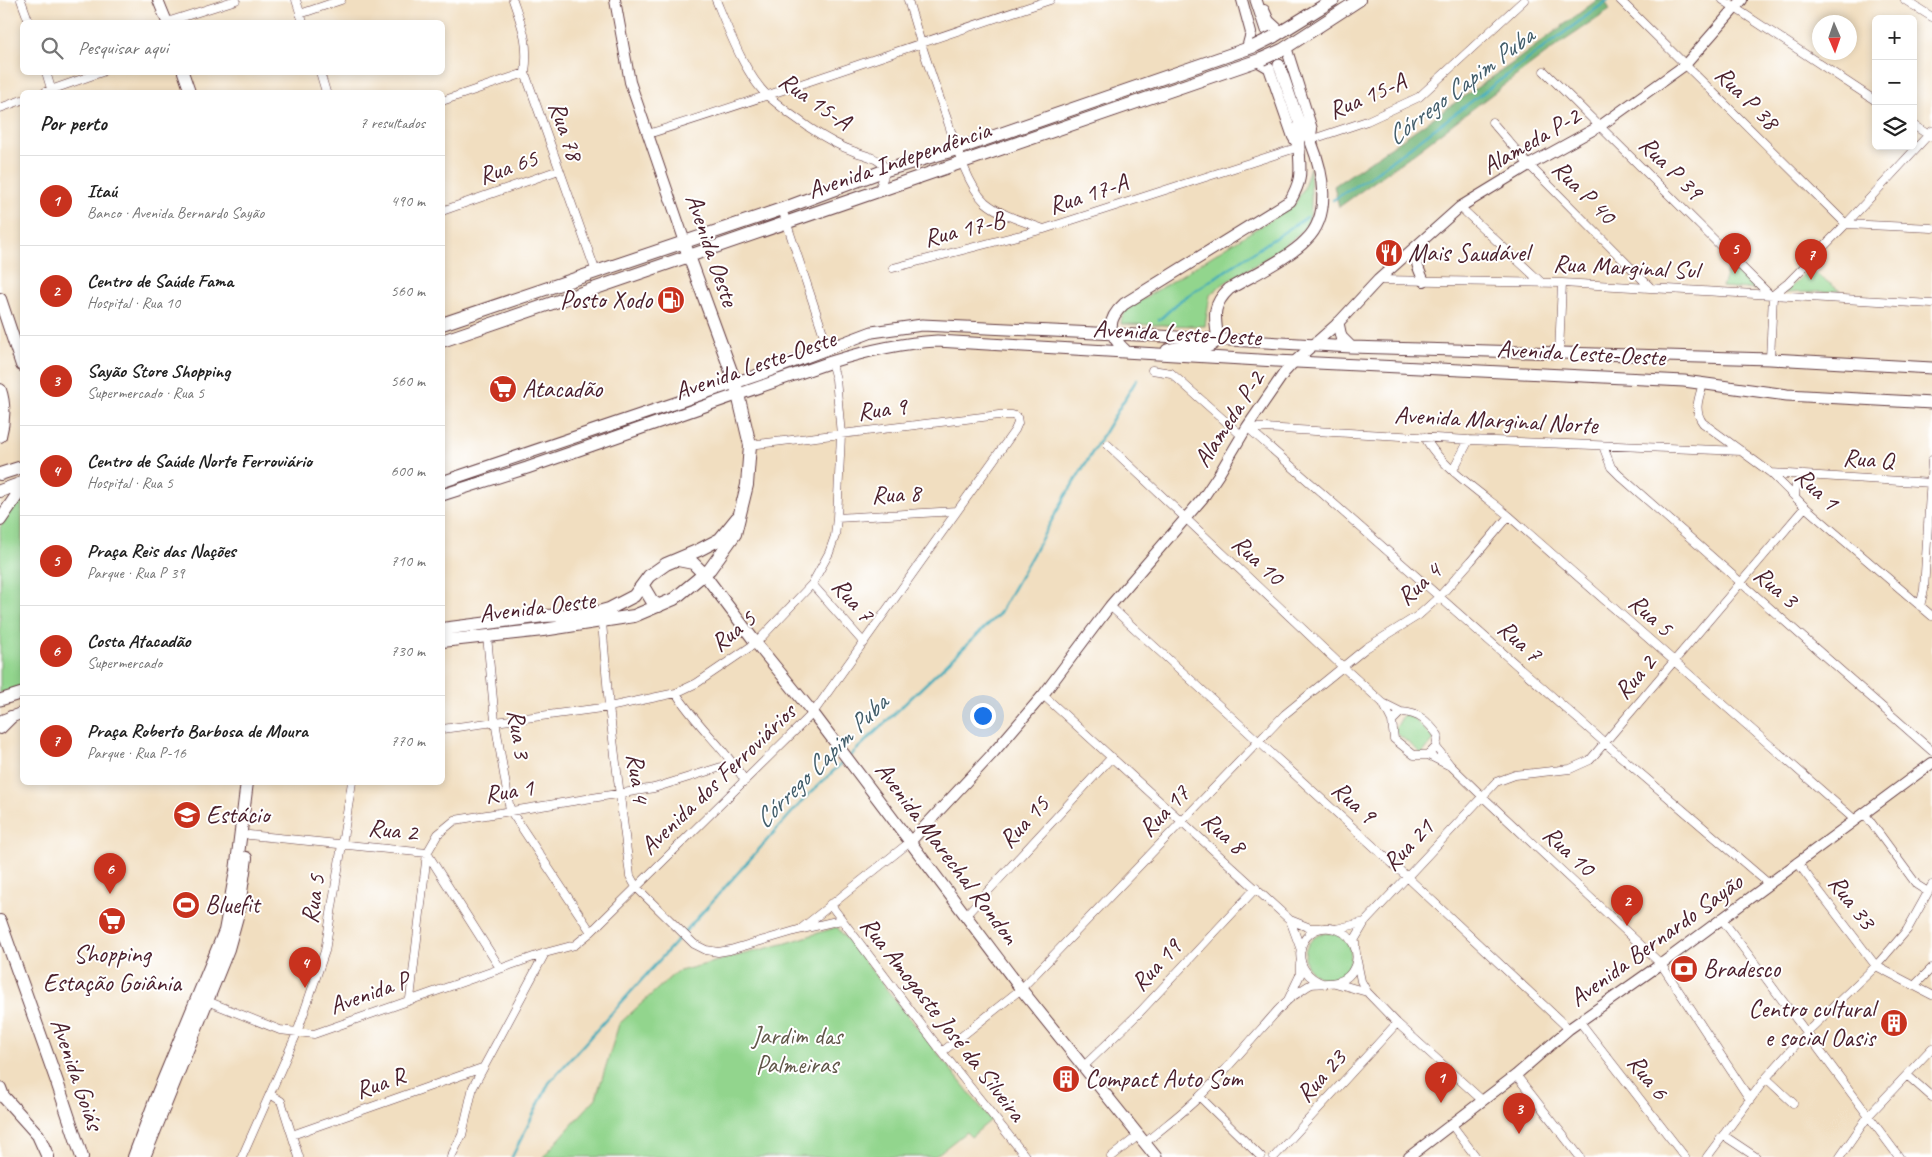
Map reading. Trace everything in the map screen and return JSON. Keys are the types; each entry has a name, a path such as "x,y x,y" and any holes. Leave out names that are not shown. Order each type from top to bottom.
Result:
{"main road":[{"path":"1256,0 1273,33"},
{"name":"Avenida Independência","path":"445,323 782,209 886,170 957,149 1251,47 1333,0"},
{"name":"Avenida Independência","path":"445,340 1259,60 1284,48 1359,0"},
{"path":"1159,354 1171,348 1210,347 1218,340 1215,310 1222,296 1295,250 1306,241 1318,223 1323,192 1320,174 1310,140 1299,120 1280,65"},
{"path":"1098,100 1103,114"},
{"path":"1127,352 1115,341 1112,334 1112,319 1115,312 1124,304 1290,201 1301,171 1299,120"},
{"name":"Avenida Oeste","path":"445,641 602,622 634,616 674,599 710,569 735,534 747,485 750,445 735,382 685,242"},
{"path":"0,299 20,359"},
{"path":"1338,323 1341,338 1351,347"},
{"name":"Avenida Leste-Oeste","path":"445,481 735,382 872,332 922,325 1351,347 1770,359 1932,368"},
{"name":"Avenida Leste-Oeste","path":"445,494 528,468 875,348 937,341 1294,362 1684,381 1787,395 1932,403"},
{"path":"0,390 2,413 0,436"},
{"path":"0,474 20,468"},
{"path":"0,491 20,484"},
{"path":"0,520 20,491"},
{"name":"Avenida Oeste","path":"445,627 544,616 591,614 609,609 634,596 649,576 666,564 720,539 738,516"},
{"path":"678,560 693,563 704,574"},
{"name":"Avenida Marechal Rondon","path":"704,574 756,643 814,713 836,746 966,914 1021,989 1156,1157"},
{"path":"643,586 652,601 659,606"},
{"path":"0,700 20,694"},
{"path":"0,728 11,717"},
{"path":"134,1157 158,1093 225,931 236,870 248,785"},
{"path":"144,1157 234,933 240,904 256,785"},
{"name":"Avenida Goiás","path":"0,921 82,1157"},
{"path":"0,1088 3,1096 38,1135 48,1157"}],"street":[{"path":"21,0 28,20"},
{"path":"158,0 166,20"},
{"path":"173,20 236,0"},
{"path":"296,0 302,18 341,0"},
{"name":"Rua 78","path":"512,0 526,39 525,73 596,272"},
{"name":"Avenida Oeste","path":"615,0 630,82 685,242"},
{"name":"Rua 15-A","path":"716,0 736,48 768,96 794,116 834,142 853,151 871,156 884,166 886,170"},
{"name":"Rua 17-A","path":"908,0 920,42 957,149 975,189 984,200 1004,212 1044,229 1299,147"},
{"path":"648,134 768,96 920,42 1050,0"},
{"path":"1242,0 1251,33 1251,47"},
{"path":"1261,0 1273,33"},
{"name":"Rua 15-A","path":"1310,140 1367,121 1419,97 1524,0"},
{"path":"1723,0 1735,10 1872,98"},
{"name":"Alameda P-2","path":"798,930 910,842 994,752 1043,695 1110,606 1203,498 1220,474 1244,431 1284,373 1294,362 1338,323 1378,280 1460,207 1529,165 1600,126 1685,65 1742,0"},
{"path":"1905,0 1932,17"},
{"name":"Rua P 38","path":"1622,2 1846,224"},
{"path":"1284,48 1312,130 1310,140"},
{"path":"1259,60 1269,68 1293,137 1299,147"},
{"name":"Rua P 39","path":"1544,71 1771,294"},
{"path":"445,100 525,73"},
{"path":"46,75 49,90"},
{"path":"54,90 94,75"},
{"path":"184,75 189,90"},
{"path":"321,75 325,90"},
{"path":"0,108 20,101"},
{"name":"Rua P 40","path":"1492,122 1529,165 1651,288"},
{"path":"1770,359 1771,294 1788,283 1931,134 1917,127"},
{"name":"Rua 65","path":"445,210 559,170"},
{"path":"879,190 886,170"},
{"path":"1460,207 1542,283"},
{"path":"782,209 828,348"},
{"path":"1846,224 1932,228"},
{"name":"Rua 17-B","path":"893,268 1044,229"},
{"path":"1420,242 1415,254 1416,262 1424,281"},
{"name":"Rua Marginal Sul","path":"1378,280 1562,283 1932,304"},
{"path":"1559,354 1562,283"},
{"name":"Rua 5","path":"445,728 609,707 676,693 697,683 756,643 812,584 830,553 835,536 841,434 836,379 831,362"},
{"name":"Rua 7","path":"1152,370 1171,373 1287,464 1768,884"},
{"name":"Rua 1","path":"1703,384 1698,403 1699,419 1771,473 1806,507 1932,616"},
{"name":"Rua 9","path":"750,445 999,415 1018,417"},
{"name":"Avenida dos Ferroviários","path":"545,953 575,944 591,932 814,713 1015,430 1018,417"},
{"name":"Avenida Marginal Norte","path":"1244,431 1742,451"},
{"name":"Rua 5","path":"1425,437 1434,453 1453,470 1509,516 1854,820"},
{"path":"1453,470 1469,440"},
{"name":"Rua 10","path":"1108,445 1343,667 1383,703 1401,712"},
{"name":"Rua 3","path":"1603,446 1611,467 1620,476 1932,751"},
{"path":"1920,606 1924,590 1932,460"},
{"name":"Rua Q","path":"1771,473 1932,483"},
{"path":"1795,496 1796,486 1803,475"},
{"name":"Rua 2","path":"1482,797 1496,782 1515,775 1570,769 1590,760 1806,507"},
{"name":"Rua 8","path":"837,518 957,510"},
{"name":"Rua 4","path":"1343,667 1366,648 1419,615 1440,596 1509,516"},
{"name":"Rua 7","path":"812,584 864,643"},
{"name":"Rua 9","path":"1110,606 1406,876 1570,1029"},
{"name":"Rua 4","path":"602,622 609,707 630,876 636,887 694,944 706,950 718,952 730,950 798,930"},
{"name":"Rua 3","path":"488,636 495,721 510,810 591,932"},
{"name":"Rua 17","path":"942,1052 1021,989 1284,714 1343,667"},
{"path":"676,693 686,709 734,763 745,781"},
{"name":"Rua 8","path":"1043,695 1290,920 1310,928 1326,928"},
{"name":"Rua 10","path":"1383,703 1392,721"},
{"path":"1401,712 1413,712 1428,722 1438,735 1436,747 1428,755 1414,754 1394,739 1392,721 1401,712"},
{"name":"Rua 10","path":"1436,747 1450,765 1482,797 1661,964 1749,1098"},
{"name":"Rua 10","path":"1428,755 1450,765"},
{"name":"Rua 15","path":"966,914 1112,758"},
{"name":"Rua 1","path":"410,999 427,853 438,834 455,820 654,788 734,763"},
{"name":"Avenida Bernardo Sayão","path":"1409,1157 1516,1075 1570,1029 1661,964 1932,763"},
{"name":"Rua 5","path":"242,1157 297,1033 325,951 352,785"},
{"name":"Rua 21","path":"1355,947 1355,939 1365,922 1406,876 1482,797"},
{"path":"1707,1157 1749,1098 1766,1078 1807,1032 1876,966 1907,930 1930,888 1917,885 1864,813"},
{"name":"Rua 2","path":"249,835 427,853 500,968"},
{"name":"Rua 33","path":"1797,862 1876,966"},
{"name":"Rua 19","path":"1084,1066 1140,1012 1256,888"},
{"name":"Rua Amogaste José da Silveira","path":"830,904 942,1052 1026,1157"},
{"path":"1721,918 1899,1157"},
{"path":"798,930 841,920"},
{"name":"Rua 8","path":"1290,920 1301,950"},
{"path":"1336,929 1365,922"},
{"path":"1111,1157 1142,1139 1200,1097 1287,1000 1300,975 1301,950 1304,942 1317,930 1326,928 1344,932 1351,939 1355,947 1361,981 1367,992 1397,1023 1483,1101"},
{"path":"451,1157 462,1135 473,1087 545,953"},
{"name":"Avenida P","path":"207,1001 280,1030 314,1034 545,953"},
{"path":"1287,1000 1311,984 1335,983 1344,980 1355,966 1357,956"},
{"path":"1300,960 1303,969 1309,976 1325,984"},
{"path":"1876,966 1932,995"},
{"path":"1914,986 1932,968"},
{"path":"1335,983 1367,992"},
{"name":"Rua 6","path":"1580,1022 1685,1157"},
{"name":"Rua 23","path":"1274,1157 1397,1023"},
{"path":"1840,1157 1869,1115 1932,1048"},
{"name":"Rua R","path":"292,1135 482,1068"},
{"path":"1516,1075 1580,1157"},
{"path":"1907,1075 1932,1097"},
{"path":"1766,1078 1793,1103"},
{"path":"270,1094 281,1102 300,1157"},
{"path":"1200,1097 1261,1157"},
{"path":"1452,1125 1476,1157"},
{"path":"1723,1135 1756,1157"}],"green space":[{"path":"1597,0 1605,0 1610,10 1552,49 1339,207 1334,186 1510,65"},
{"path":"1310,167 1311,209 1309,220 1304,228 1283,247 1220,286 1210,295 1205,326 1121,324 1122,317 1127,309 1294,205 1304,188"},
{"path":"1730,262 1761,290 1722,287"},
{"path":"1810,269 1840,291 1784,293"},
{"path":"20,493 20,687 0,693 0,527"},
{"path":"1404,714 1412,717 1434,739 1422,754 1394,731"},
{"name":"Jardim das Palmeiras","path":"837,927 991,1120 971,1137 966,1132 934,1157 543,1157 596,1098 619,1024 676,972 790,942"},
{"path":"1323,933 1333,933 1347,943 1351,956 1347,969 1341,975 1333,979 1323,979 1309,969 1305,961 1305,951 1315,937"}],"waterway":[{"name":"Córrego Capim Puba","path":"1333,200 1371,176 1608,0"},
{"name":"Córrego Capim Puba","path":"1159,320 1181,300 1307,217"},
{"name":"Córrego Capim Puba","path":"850,756 999,614 1065,497 1137,379"},
{"name":"Córrego Capim Puba","path":"512,1157 549,1083 805,798 844,761"}],"place":[{"name":"Mais Saudável","path":"1389,253"},
{"name":"Praça Reis das Nações","path":"1735,274"},
{"name":"Praça Roberto Barbosa de Moura","path":"1811,280"},
{"name":"Posto Xodo","path":"671,300"},
{"name":"Atacadão","path":"503,389"},
{"name":"Estácio","path":"187,815"},
{"name":"Costa Atacadão","path":"110,894"},
{"name":"Bluefit","path":"186,905"},
{"name":"Shopping Estação Goiânia","path":"112,921"},
{"name":"Centro de Saúde Fama","path":"1627,926"},
{"name":"Bradesco","path":"1684,969"},
{"name":"Centro de Saúde Norte Ferroviário","path":"305,988"},
{"name":"Centro cultural e social Oasis","path":"1894,1023"},
{"name":"Compact Auto Som","path":"1066,1079"},
{"name":"Itaú","path":"1441,1103"},
{"name":"Sayão Store Shopping","path":"1519,1134"}]}
